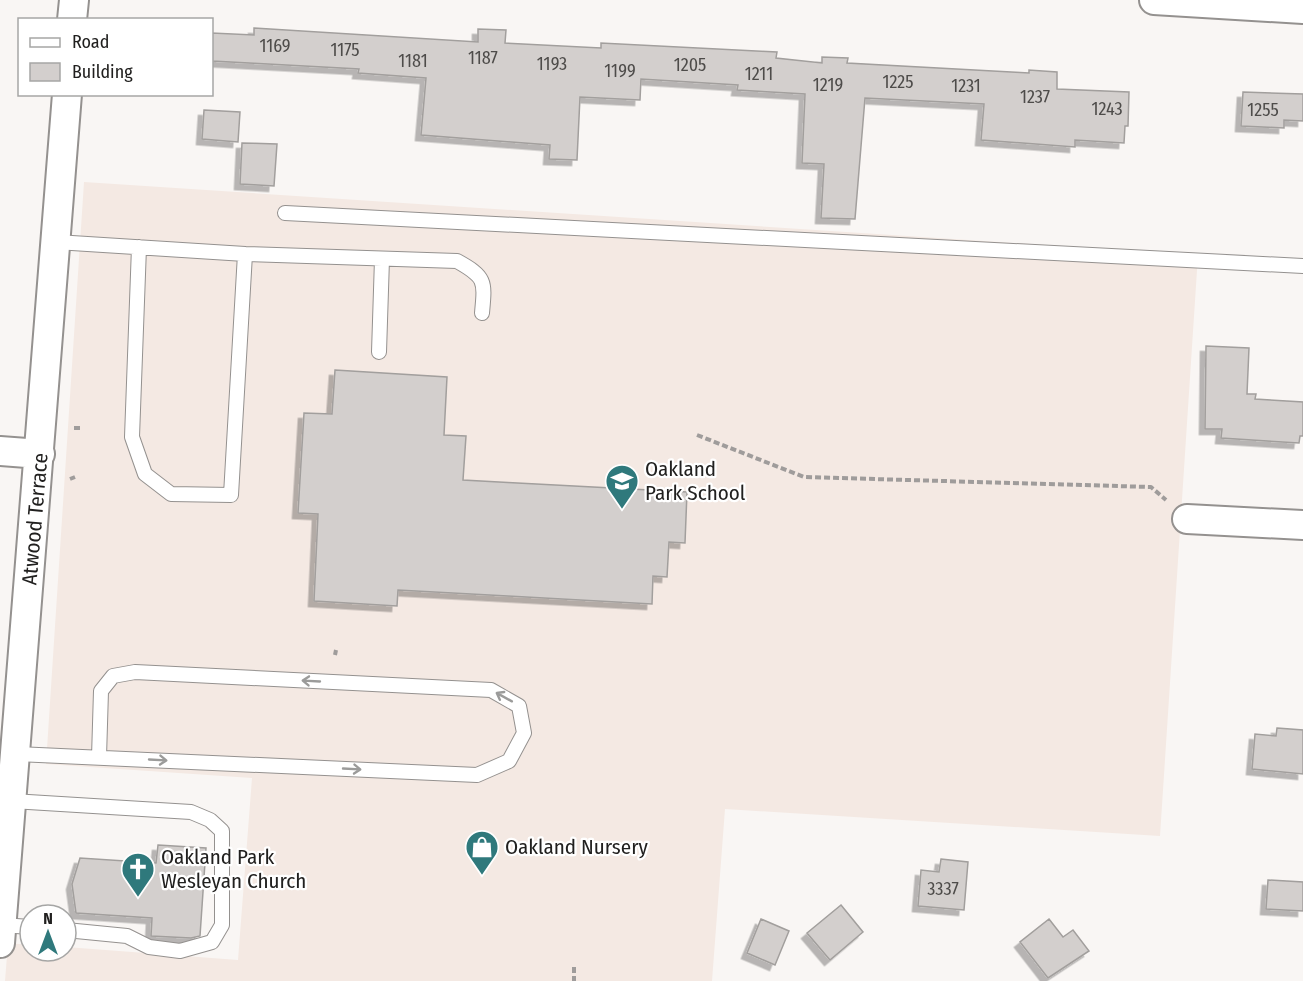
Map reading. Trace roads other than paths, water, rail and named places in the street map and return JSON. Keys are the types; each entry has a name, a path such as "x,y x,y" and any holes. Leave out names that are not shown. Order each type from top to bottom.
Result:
{"street":[{"path":"72,18 74,0"},
{"path":"1154,0 1303,9"},
{"name":"Atwood Terrace","path":"1,934 17,754 67,96"},
{"path":"0,451 40,454"},
{"path":"1187,519 1303,525"}],"lane":[{"path":"285,213 1303,266"},
{"path":"56,242 245,254 457,261 478,273 484,285 482,313"},
{"path":"139,247 132,437 145,474 171,494 231,495 245,254"},
{"path":"379,352 382,259"},
{"path":"17,754 477,776 509,761 524,733 519,706 490,690 135,672 113,676 101,691 99,757"},
{"path":"12,801 191,812 210,820 222,831 222,925 212,942 180,951 149,947 127,936 78,931"},
{"path":"1,934 18,930"}],"place":[{"name":"Oakland Park School","path":"622,510"},
{"name":"Oakland Nursery","path":"482,876"},
{"name":"Oakland Park Wesleyan Church","path":"138,898"}]}
